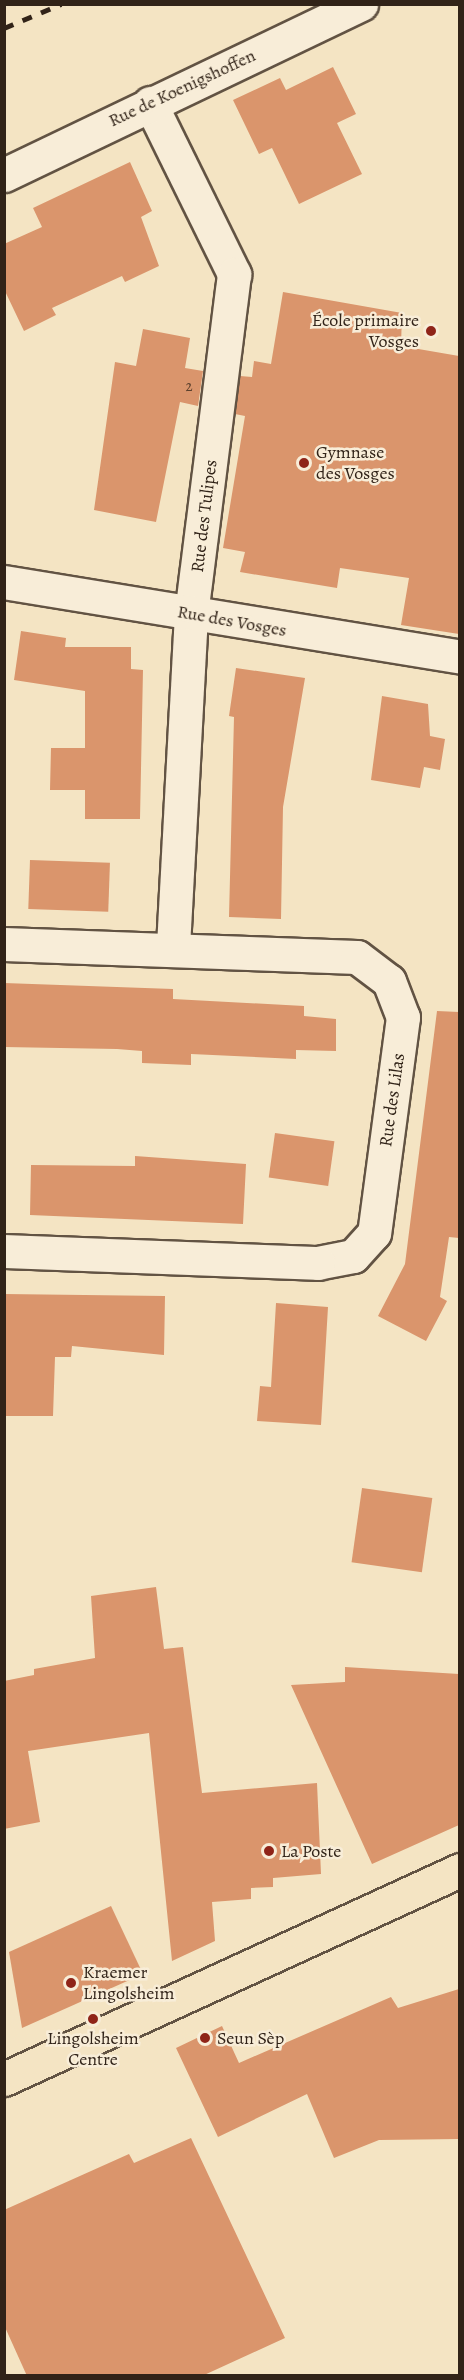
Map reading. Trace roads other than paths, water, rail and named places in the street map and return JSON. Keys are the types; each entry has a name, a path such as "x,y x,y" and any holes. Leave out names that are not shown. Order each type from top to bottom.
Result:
{"main road":[{"path":"4,2079 459,1870"}],"street":[{"name":"Rue de Koenigshoffen","path":"4,175 150,103 362,4"},
{"name":"Rue des Tulipes","path":"150,103 234,274 191,614 173,949"},
{"name":"Rue des Vosges","path":"4,582 459,657"},
{"name":"Rue des Lilas","path":"4,944 357,957 388,981 403,1017 374,1233 353,1256 318,1263 4,1251"}],"railway":[{"path":"4,28 61,4"}],"place":[{"name":"École primaire Vosges","path":"431,331"},
{"name":"Gymnase des Vosges","path":"304,463"},
{"name":"La Poste","path":"269,1851"},
{"name":"Kraemer Lingolsheim","path":"71,1983"},
{"name":"Lingolsheim Centre","path":"93,2019"},
{"name":"Seun Sèp","path":"205,2038"}]}
